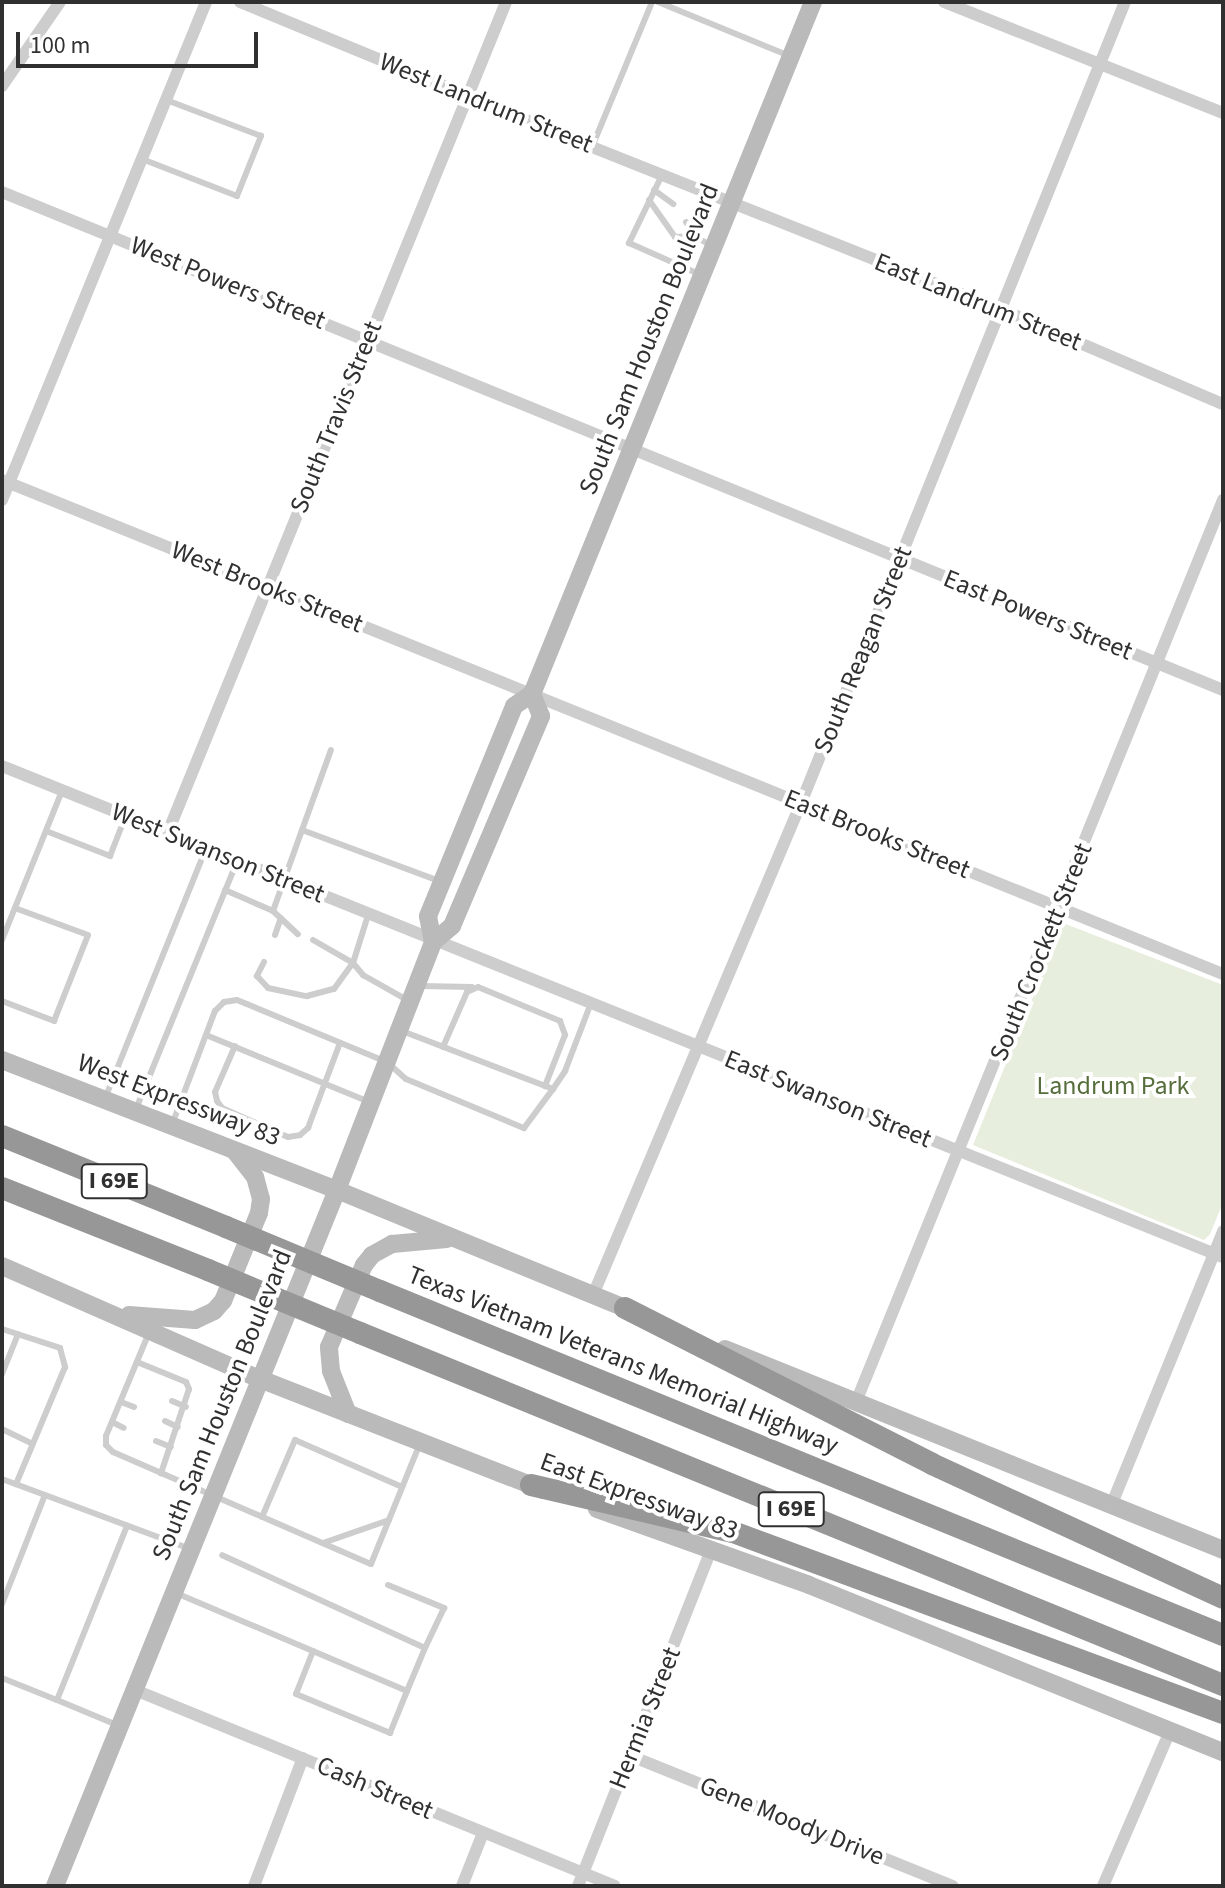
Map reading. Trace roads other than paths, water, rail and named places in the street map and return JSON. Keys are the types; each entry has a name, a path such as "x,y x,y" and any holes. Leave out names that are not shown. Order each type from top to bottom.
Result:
{"highway":[{"name":"Texas Vietnam Veterans Memorial Highway","path":"2,1136 1223,1635"},
{"name":"I 69E","path":"2,1188 1223,1685"},
{"path":"625,1308 932,1464 1223,1598"},
{"path":"531,1485 733,1532 1223,1713"}],"main road":[{"name":"South Sam Houston Boulevard","path":"433,942 428,916 514,706 532,694 813,2"},
{"name":"South Sam Houston Boulevard","path":"55,1886 337,1190 433,942 452,926 541,716 532,694"},
{"name":"West Expressway 83","path":"2,1060 337,1190"},
{"path":"110,1313 195,1320 214,1311 223,1301 259,1213 261,1199 255,1177 234,1149"},
{"path":"337,1190 1223,1550"},
{"path":"348,1414 331,1371 329,1347 364,1265 372,1255 392,1244 450,1238"},
{"path":"2,1266 260,1379"},
{"name":"East Expressway 83","path":"260,1379 531,1485 809,1585 1223,1752"}],"street":[{"path":"2,86 60,2"},
{"path":"2,500 6,481 206,2"},
{"name":"West Landrum Street","path":"240,2 732,203"},
{"name":"South Travis Street","path":"168,832 506,2"},
{"path":"944,2 1223,113"},
{"name":"South Reagan Street","path":"593,1295 801,803 1125,2"},
{"name":"West Powers Street","path":"2,192 632,448"},
{"name":"East Landrum Street","path":"732,203 1000,309 1223,404"},
{"name":"East Powers Street","path":"632,448 1223,690"},
{"name":"West Brooks Street","path":"6,481 532,694"},
{"name":"South Crockett Street","path":"856,1402 960,1153 1223,500"},
{"name":"East Brooks Street","path":"532,694 1223,974"},
{"name":"West Swanson Street","path":"2,766 433,942"},
{"name":"East Swanson Street","path":"433,942 699,1045 1218,1256"},
{"path":"1111,1506 1218,1256 1223,1231"},
{"name":"Hermia Street","path":"578,1886 711,1550"},
{"name":"Cash Street","path":"135,1690 615,1886"},
{"path":"1103,1886 1170,1731"},
{"name":"Gene Moody Drive","path":"631,1756 953,1886"},
{"path":"254,1886 303,1758"},
{"path":"462,1886 483,1833"}],"lane":[{"path":"592,147 652,2"},
{"path":"658,2 791,56"},
{"path":"142,159 237,196 261,136 166,100"},
{"path":"662,175 629,243 703,276"},
{"path":"654,190 673,204"},
{"path":"649,200 675,237 694,236"},
{"path":"686,222 694,236 714,247"},
{"path":"273,911 331,750"},
{"path":"2,940 62,790"},
{"path":"46,831 110,856 126,815"},
{"path":"302,830 442,882"},
{"path":"105,1100 206,848"},
{"path":"135,1111 237,861"},
{"path":"225,890 273,911 298,934"},
{"path":"2,1001 54,1021 88,935 15,908"},
{"path":"264,962 257,976 261,983 287,995 307,996 334,989 353,963 368,915"},
{"path":"275,935 281,918"},
{"path":"313,940 353,963 363,975 413,994 472,987 560,1021 565,1035 545,1086"},
{"path":"443,1047 472,987"},
{"path":"172,1125 215,1011 224,1002 237,1000 387,1062 406,1079 524,1128 565,1071 591,1003"},
{"path":"399,1030 553,1089"},
{"path":"206,1035 371,1102"},
{"path":"235,1046 215,1092 217,1101 222,1108 288,1137 300,1135 308,1128 340,1043"},
{"path":"2,1329 60,1348 65,1367 16,1484"},
{"path":"150,1331 112,1422 106,1445 113,1452 371,1564 421,1443"},
{"path":"2,1374 18,1334"},
{"path":"137,1362 186,1382 189,1397 161,1473"},
{"path":"128,1383 139,1387"},
{"path":"172,1401 186,1407"},
{"path":"121,1402 134,1407"},
{"path":"165,1421 178,1427"},
{"path":"112,1422 124,1428"},
{"path":"2,1429 33,1444"},
{"path":"262,1517 295,1440 402,1487"},
{"path":"156,1441 171,1447"},
{"path":"2,1479 191,1550"},
{"path":"2,1604 45,1495"},
{"path":"323,1543 389,1520"},
{"path":"57,1700 127,1526"},
{"path":"222,1555 425,1648"},
{"path":"313,1651 296,1694 390,1733 444,1608 388,1585"},
{"path":"173,1592 407,1691"},
{"path":"2,1678 119,1726"}],"park label":[{"name":"Landrum Park","path":"1113,1086"}]}
